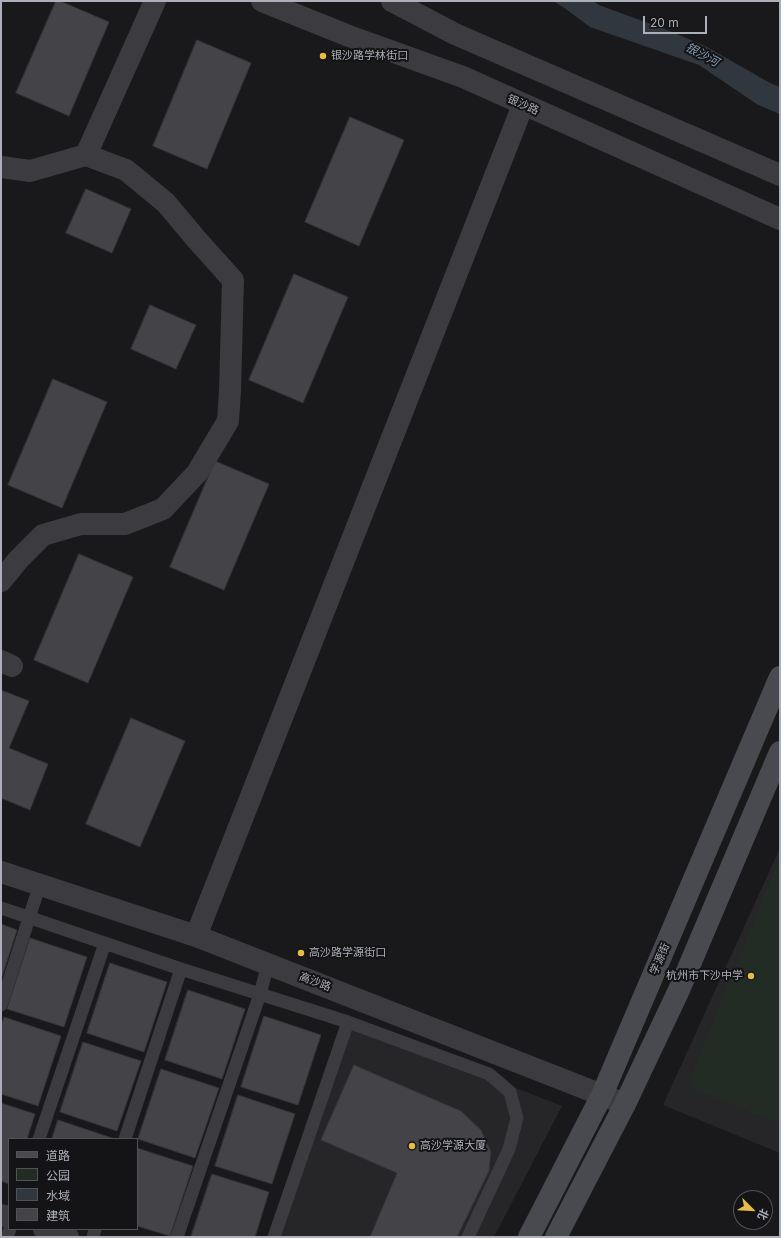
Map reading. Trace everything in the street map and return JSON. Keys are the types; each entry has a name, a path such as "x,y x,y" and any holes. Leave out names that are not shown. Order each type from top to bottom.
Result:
{"main road":[{"name":"学源街","path":"529,1237 602,1095 780,677"},
{"path":"556,1237 625,1104 679,990 780,752"}],"street":[{"path":"86,155 155,1"},
{"name":"银沙路","path":"262,1 349,36 463,78 780,219"},
{"path":"392,1 455,34 780,175"},
{"path":"196,936 523,104"},
{"path":"1,167 30,171 86,155 126,170 166,203 196,240 233,280 228,422 197,473 163,509 125,524 80,524 44,535 19,559 1,581"},
{"name":"高沙路","path":"1,872 196,936 625,1104"},
{"path":"47,1230 68,1237"}],"lane":[{"path":"1,1004 40,884"},
{"path":"1,908 181,969 348,1022 489,1074 510,1092 517,1118 509,1149 468,1237"},
{"path":"39,1138 105,943"},
{"path":"177,1237 260,994 268,964"},
{"path":"125,1138 181,969"},
{"path":"274,1237 348,1022"}],"shaded area":[{"name":"杭州市下沙中学","path":"780,848 780,1153 663,1105"},
{"name":"高沙学源大厦","path":"348,1022 562,1106 494,1237 273,1237"}],"green space":[{"name":"杭州市下沙中学","path":"780,856 780,1124 687,1086"}],"water":[{"name":"银沙河","path":"553,1 593,1 599,5 670,31 707,47 770,83 780,87 780,114 758,105 699,65 590,27"}],"building":[{"path":"56,1 60,1 109,22 69,116 16,93"},
{"path":"197,40 251,63 207,169 153,146"},
{"path":"350,117 404,140 359,246 305,222"},
{"path":"86,189 131,209 112,253 66,233"},
{"path":"294,274 348,297 303,403 249,380"},
{"path":"150,305 196,325 176,369 131,349"},
{"path":"53,379 107,402 62,508 8,485"},
{"path":"215,461 269,484 224,590 170,567"},
{"path":"79,554 133,577 88,683 34,660"},
{"path":"1,690 29,701 9,748 48,764 30,810 1,798"},
{"path":"131,718 185,741 140,847 86,824"},
{"path":"1,924 17,930 1,980"},
{"path":"30,938 87,957 64,1027 7,1009"},
{"path":"110,963 167,982 144,1052 87,1033"},
{"path":"188,990 245,1009 222,1079 165,1060"},
{"path":"264,1016 321,1035 298,1105 241,1087"},
{"path":"4,1017 61,1036 38,1106 1,1094 1,1026"},
{"path":"83,1042 141,1061 117,1131 60,1112"},
{"name":"高沙学源大厦","path":"354,1065 461,1111 481,1130 491,1152 489,1171 457,1237 370,1237 397,1173 321,1140"},
{"path":"161,1069 219,1088 195,1158 138,1139"},
{"path":"238,1095 295,1114 272,1184 215,1166"},
{"path":"1,1103 35,1114 27,1138 8,1138 8,1184 1,1181"},
{"path":"58,1120 112,1138 52,1138"},
{"path":"138,1148 193,1166 170,1236 138,1226"},
{"path":"212,1174 269,1192 255,1237 191,1237"}],"place":[{"name":"银沙路学林街口","path":"323,56"},
{"name":"高沙路学源街口","path":"301,953"},
{"name":"杭州市下沙中学","path":"751,976"},
{"name":"高沙学源大厦","path":"412,1146"}]}
